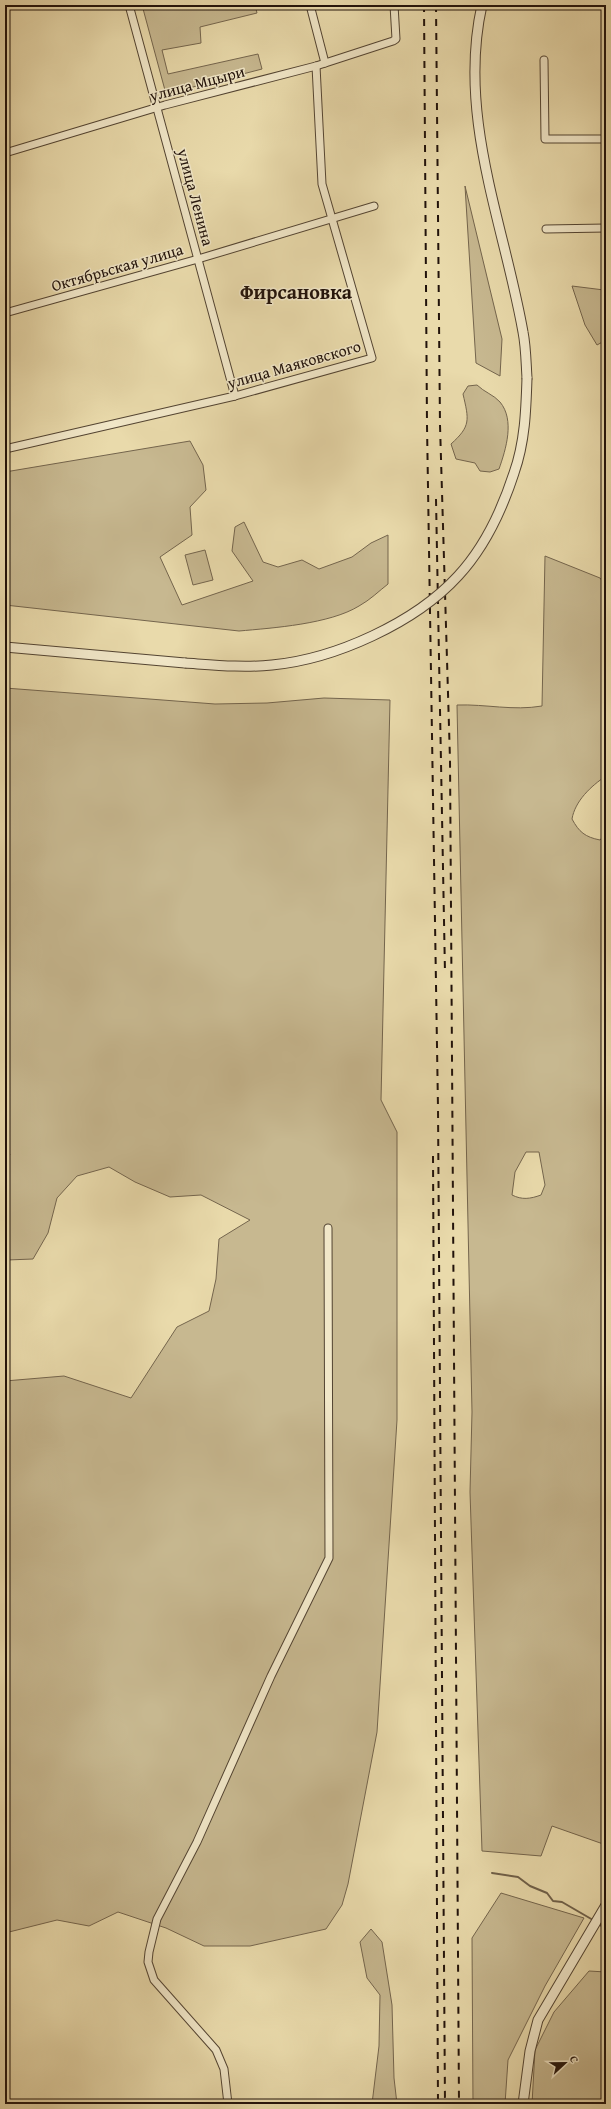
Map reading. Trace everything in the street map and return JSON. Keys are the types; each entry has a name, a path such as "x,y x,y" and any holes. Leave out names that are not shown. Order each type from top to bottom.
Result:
{"street":[{"name":"улица Ленина","path":"129,5 235,396"},
{"path":"310,5 325,63"},
{"name":"улица Мцыри","path":"5,153 157,108 316,66 396,39 394,5"},
{"path":"5,646 185,663 236,666 273,665 308,659 362,641 410,615 457,577 480,548 499,513 515,473 525,427 527,378 524,334 478,127 474,90 476,45 482,8"},
{"path":"544,60 545,139 606,139"},
{"name":"улица Маяковского","path":"5,449 235,396 372,358 330,218 322,184 316,66"},
{"name":"Октябрьская улица","path":"5,313 198,259 374,206"},
{"path":"546,229 606,228"},
{"path":"228,2104 224,2068 216,2050 154,1980 148,1962 149,1952 157,1919 197,1842 271,1676 329,1558 328,1228"},
{"path":"524,2104 530,2051 538,2020 605,1907"}],"shaded area":[{"path":"142,5 255,5 257,13 200,27 201,43 162,50 168,74 258,54 262,69 166,94"},
{"path":"465,186 502,339 500,376 476,363"},
{"path":"572,286 604,290 606,340 597,345 585,325"},
{"path":"477,385 500,402 505,409 507,417 508,435 502,461 499,469 490,472 480,471 475,463 456,459 451,444 458,438 467,422 463,394 468,386"},
{"path":"190,441 203,465 206,490 190,507 192,535 160,557 182,605 253,581 232,551 235,527 244,522 263,562 278,567 302,560 319,569 352,557 371,543 388,535 388,584 363,604 333,617 301,624 239,631 5,605 5,472"},
{"path":"205,550 213,580 193,585 185,555"},
{"path":"545,556 600,578 606,586 606,776 584,794 576,806 572,819 580,831 590,837 600,840 606,833 606,1845 552,1826 541,1856 482,1851 470,1492 472,1412 457,705 510,708 542,706","holes":["526,1152 539,1152 545,1185 541,1195 526,1198 519,1198 512,1195 515,1172"]},
{"path":"5,688 215,704 267,703 324,698 390,700 381,1100 397,1132 397,1420 377,1732 348,1884 342,1905 326,1929 250,1946 204,1946 166,1928 118,1912 89,1926 57,1920 5,1933 5,1381 64,1376 131,1398 177,1327 209,1311 216,1279 219,1239 250,1220 201,1195 170,1197 135,1182 109,1167 77,1176 57,1198 48,1233 33,1259 7,1260 5,1237 5,1157 10,1155 5,1145"},
{"path":"501,1893 584,1918 545,1986 508,2060 505,2104 473,2104 472,1938"},
{"path":"371,1929 382,1942 392,2005 394,2078 397,2104 372,2104 379,2046 380,1995 367,1978 360,1942"},
{"path":"589,1971 606,1972 606,2104 532,2104 535,2050 554,2012"}],"waterway":[{"path":"492,1873 518,1877 530,1886 547,1893 553,1901 562,1902 593,1920"},
{"path":"598,1924 606,1928"}],"railway":[{"path":"424,5 427,425 438,1108 445,2104"},
{"path":"436,5 440,425 450,760 459,2104"},
{"path":"436,499 445,973"},
{"path":"433,1156 438,2104"}],"district":[{"name":"Фирсановка","path":"296,292"}]}
